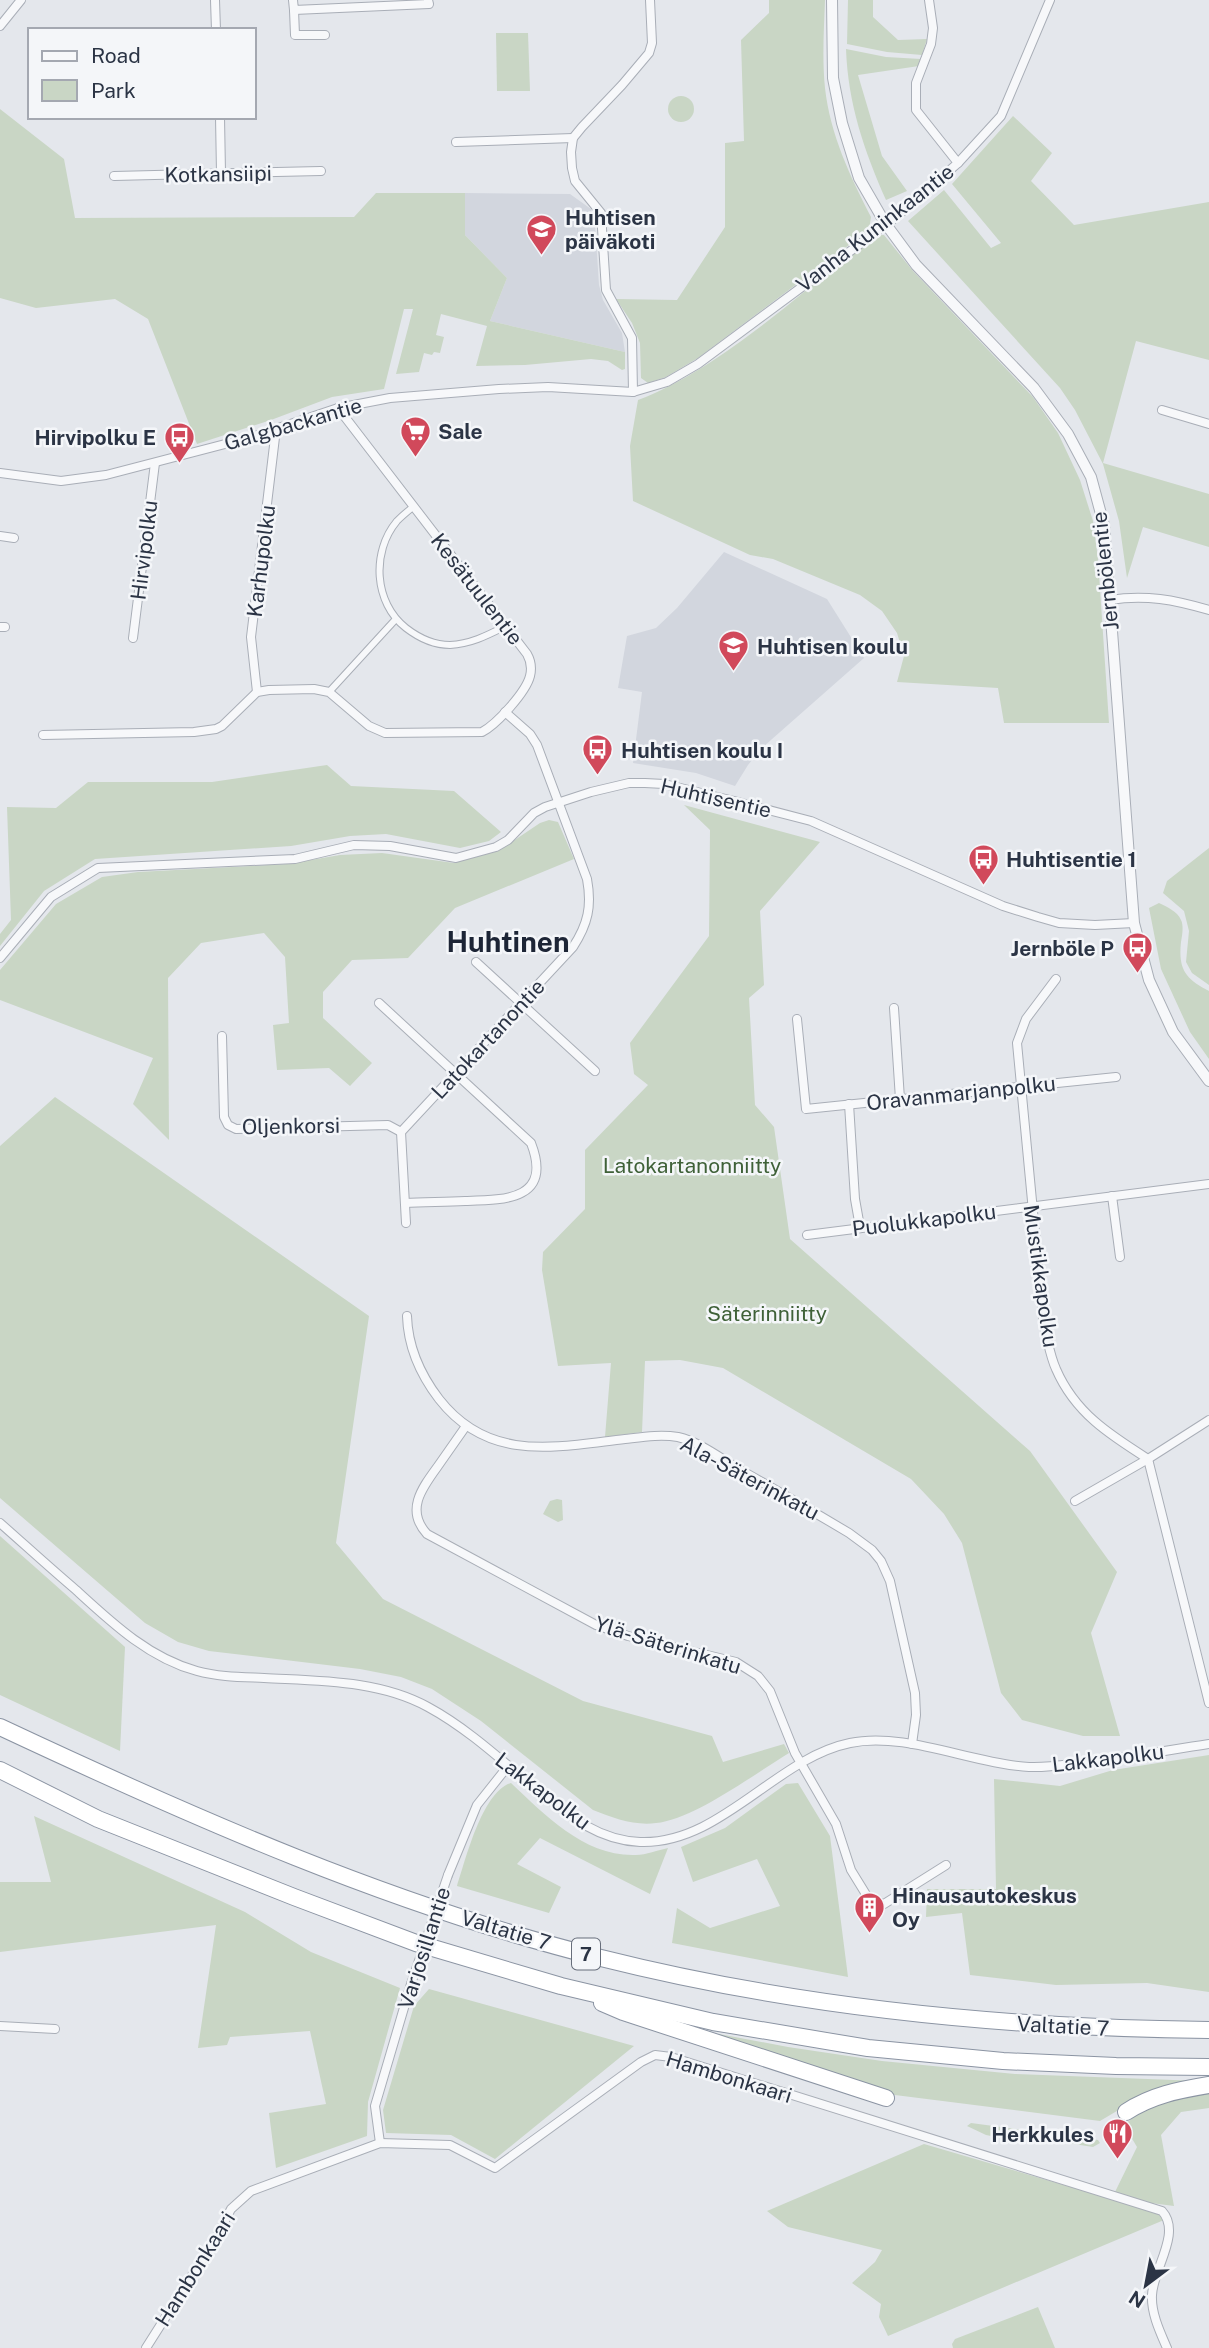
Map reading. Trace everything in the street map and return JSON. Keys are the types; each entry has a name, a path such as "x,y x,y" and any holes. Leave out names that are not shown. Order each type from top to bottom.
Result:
{"highway":[{"path":"0,1717 122,1784"},
{"name":"Valtatie 7","path":"0,1727 122,1784 365,1884 485,1925 601,1958 727,1985 880,2010 1004,2023 1117,2029 1209,2030"},
{"name":"Valtatie 7","path":"0,1770 98,1819 294,1897 416,1943 561,1986 713,2022 868,2048 1016,2062 1209,2067"},
{"path":"561,1986 623,2012 886,2098"},
{"path":"1126,2112 1141,2102 1163,2094 1209,2085"}],"street":[{"path":"0,26 21,0"},
{"path":"215,0 216,28"},
{"path":"293,0 295,35 325,35"},
{"path":"633,392 632,338 606,290 603,220 598,206 578,186 573,176 571,152 573,138 649,53 652,43 650,0"},
{"name":"Jernbölentie","path":"832,0 834,78 842,123 859,178 885,223 916,265 1034,388 1068,434 1091,477 1104,525 1134,923 1149,980 1173,1032 1209,1081"},
{"path":"929,0 933,28 931,44 916,83 916,110 958,163"},
{"name":"Vanha Kuninkaantie","path":"633,392 667,382 698,364 932,187 958,163 1001,116 1050,0"},
{"path":"294,10 428,2"},
{"path":"220,119 221,173"},
{"path":"456,142 573,138"},
{"name":"Kotkansiipi","path":"114,176 321,171"},
{"name":"Galgbackantie","path":"0,473 61,481 106,475 276,429 338,408 390,398 548,387 633,392"},
{"name":"Kesätuulentie","path":"329,692 369,726 385,733 482,732 505,712 527,685 531,667 527,654 338,408"},
{"path":"1162,410 1209,424"},
{"name":"Karhupolku","path":"257,692 251,637 276,429"},
{"name":"Hirvipolku","path":"133,638 155,463"},
{"path":"413,507 397,522 384,543 379,568 383,594 395,620 419,638 450,645 478,640 506,626"},
{"path":"0,537 15,538"},
{"path":"1110,600 1164,598 1209,610"},
{"path":"43,735 194,732 216,729 257,692 291,689 329,692 395,620"},
{"name":"Latokartanontie","path":"401,1132 573,947 584,930 589,915 590,893 587,879 537,745 530,734 505,712"},
{"name":"Huhtisentie","path":"0,958 51,897 98,868 295,859 354,845 390,846 456,858 502,844 534,813 558,803 629,783 664,784 811,821 1003,906 1059,923 1134,923"},
{"path":"475,962 595,1071"},
{"name":"Mustikkapolku","path":"1056,979 1026,1018 1017,1043 1044,1327 1056,1369 1076,1405 1104,1431 1148,1459"},
{"path":"379,1003 531,1143 537,1159 537,1174 523,1193 507,1200 405,1203"},
{"path":"894,1008 900,1099"},
{"name":"Oravanmarjanpolku","path":"797,1019 806,1109 1116,1077"},
{"name":"Oljenkorsi","path":"222,1036 223,1117 228,1125 236,1129 387,1125 401,1132"},
{"path":"849,1104 855,1199 860,1227"},
{"path":"401,1132 406,1223"},
{"name":"Puolukkapolku","path":"807,1235 1209,1184"},
{"path":"1112,1196 1120,1257"},
{"name":"Ala-Säterinkatu","path":"407,1317 411,1350 424,1377 453,1416 466,1426 498,1441 531,1448 557,1448 653,1436 685,1439 698,1444 863,1543 881,1560 890,1581 915,1693 916,1715 912,1744"},
{"path":"1075,1501 1209,1420"},
{"name":"Ylä-Säterinkatu","path":"466,1426 418,1497 416,1513 427,1534 596,1625 747,1667 766,1684 801,1763 836,1824 850,1870 867,1896 876,1902 884,1904 946,1865"},
{"path":"1148,1459 1209,1703"},
{"name":"Lakkapolku","path":"0,1523 114,1623 157,1655 209,1674 363,1685 415,1700 446,1718 573,1819 607,1836 641,1842 673,1838 698,1829 801,1763 830,1749 856,1741 878,1739 912,1744 1029,1767 1118,1759 1209,1744"},
{"name":"Varjosillantie","path":"380,2143 375,2105 447,1875 477,1805 508,1766"},
{"path":"0,2026 55,2029"},
{"name":"Hambonkaari","path":"146,2348 217,2236 231,2209 251,2191 380,2143 450,2145 495,2168 654,2054 1162,2211 1167,2217 1170,2230 1155,2275 1152,2296 1159,2329 1167,2348"}],"shaded area":[{"name":"Huhtisen päiväkoti","path":"465,193 570,194 591,209 595,224 599,285 603,300 622,333 625,352 490,321 507,278 465,235"},
{"name":"Huhtisen koulu","path":"724,552 827,599 864,658 763,747 735,786 696,773 633,763 642,692 618,688 627,636 656,628 677,608"}],"green space":[{"path":"769,0 825,0 825,88 831,122 842,154 871,217 869,230 698,358 666,377 648,383 641,378 640,343 632,323 616,299 677,300 725,227 725,143 744,141 741,40 769,13"},
{"path":"848,0 873,0 873,17 898,40 927,39 922,55 887,52 847,44"},
{"path":"496,33 528,33 530,91 497,91"},
{"path":"846,49 886,57 921,59 919,66 858,75 882,156 907,191 886,200 858,126 850,89"},
{"path":"681,96 690,100 694,109 690,118 681,122 672,118 668,109 672,100"},
{"path":"0,109 64,159 75,218 354,217 376,193 465,193 465,235 507,278 490,321 625,352 625,369 622,370 608,361 591,359 476,366 487,326 441,314 436,335 444,337 440,353 424,353 419,372 396,374 413,309 404,309 384,389 332,397 197,444 148,319 115,299 36,308 0,298"},
{"path":"1013,116 1052,153 1031,181 1074,225 1209,202 1209,360 1136,341 1103,463 1209,494 1209,547 1143,527 1127,578 1119,521 1103,464 1075,410 1060,388 908,221 944,190 991,248 1001,243 952,184"},
{"path":"877,235 884,235 913,271 1033,397 1058,433 1080,480 1093,521 1109,723 1004,723 998,688 897,682 904,656 897,633 882,611 860,595 773,559 750,555 633,501 630,446 638,400 669,386 730,349"},
{"path":"327,765 351,786 454,791 501,832 489,841 460,848 386,834 350,836 291,846 95,859 44,891 0,946 0,934 11,920 7,807 56,808 88,782 212,782"},
{"name":"Säterinniitty","path":"684,805 820,842 760,911 764,985 749,998 755,1105 774,1127 790,1239 1030,1451 1117,1572 1091,1633 1120,1736 1083,1736 1022,1720 1001,1693 962,1543 944,1514 911,1479 723,1368 680,1360 645,1361 642,1432 605,1437 611,1363 558,1366 542,1270 543,1252 585,1209 585,1150 648,1085 634,1074 630,1043 709,936 710,830"},
{"path":"549,820 558,822 574,859 455,908 408,958 352,960 323,992 323,1018 372,1063 350,1086 329,1068 277,1070 273,1025 289,1023 285,957 264,933 201,943 168,978 169,1140 133,1104 153,1058 0,1000 0,970 56,904 102,877 138,872 287,864 340,855 382,853 454,863 500,850 540,823"},
{"path":"1209,848 1209,985 1192,973 1186,962 1189,931 1184,911 1163,893 1167,881"},
{"path":"1159,903 1181,920 1183,928 1180,952 1185,973 1209,991 1209,1059 1190,1032 1161,969 1149,908"},
{"path":"55,1097 369,1316 336,1543 383,1599 583,1701 712,1736 723,1762 784,1744 789,1753 688,1814 648,1824 616,1818 593,1810 481,1721 432,1689 401,1677 360,1669 209,1651 178,1642 145,1623 0,1498 0,1146"},
{"path":"562,1500 563,1520 558,1522 543,1514 550,1501"},
{"path":"0,1536 125,1647 120,1751 0,1695"},
{"path":"1209,1755 1209,1992 1147,1983 1056,1985 970,1975 962,1913 926,1917 927,1889 996,1889 994,1779 1060,1786 1113,1770"},
{"path":"511,1783 552,1820 583,1842 617,1854 636,1855 668,1848 650,1894 540,1838 517,1864 561,1887 549,1913 457,1886 470,1844 484,1812 501,1789"},
{"path":"798,1783 830,1836 848,1977 672,1943 677,1908 710,1928 780,1906 757,1859 693,1882 681,1847 725,1828 786,1784"},
{"path":"34,1816 245,1912 311,1952 400,1988 368,2102 367,2136 276,2168 269,2113 326,2104 310,2031 230,2037 227,2045 198,2048 216,1925 0,1952 0,1882 51,1882"},
{"path":"429,1989 634,2046 495,2159 451,2135 386,2133 383,2110 414,2006"},
{"path":"719,2034 882,2061 1015,2074 1200,2081 1132,2102 1100,2121 887,2094 714,2036"},
{"path":"1209,2092 1209,2108 1181,2112 1161,2135 1174,2206 1151,2203 1115,2192 1137,2147 1124,2125 1141,2111"},
{"path":"971,2123 1098,2140 1100,2143 1093,2147 1029,2137 1016,2141 986,2135 967,2126"},
{"path":"924,2144 1156,2212 1164,2220 888,2336 879,2317 881,2304 852,2283 875,2262 882,2250 788,2227 767,2211"},
{"path":"1038,2307 1055,2348 953,2348 955,2339"}],"place":[{"name":"Huhtisen päiväkoti","path":"542,256"},
{"name":"Sale","path":"415,458"},
{"name":"Hirvipolku E","path":"179,464"},
{"name":"Huhtisen koulu","path":"734,673"},
{"name":"Huhtisen koulu I","path":"598,777"},
{"name":"Huhtisentie 1","path":"983,886"},
{"name":"Jernböle P","path":"1137,975"},
{"name":"Hinausautokeskus Oy","path":"869,1934"},
{"name":"Herkkules","path":"1117,2161"}],"district":[{"name":"Huhtinen","path":"508,941"}],"park label":[{"name":"Latokartanonniitty","path":"692,1165"}]}
